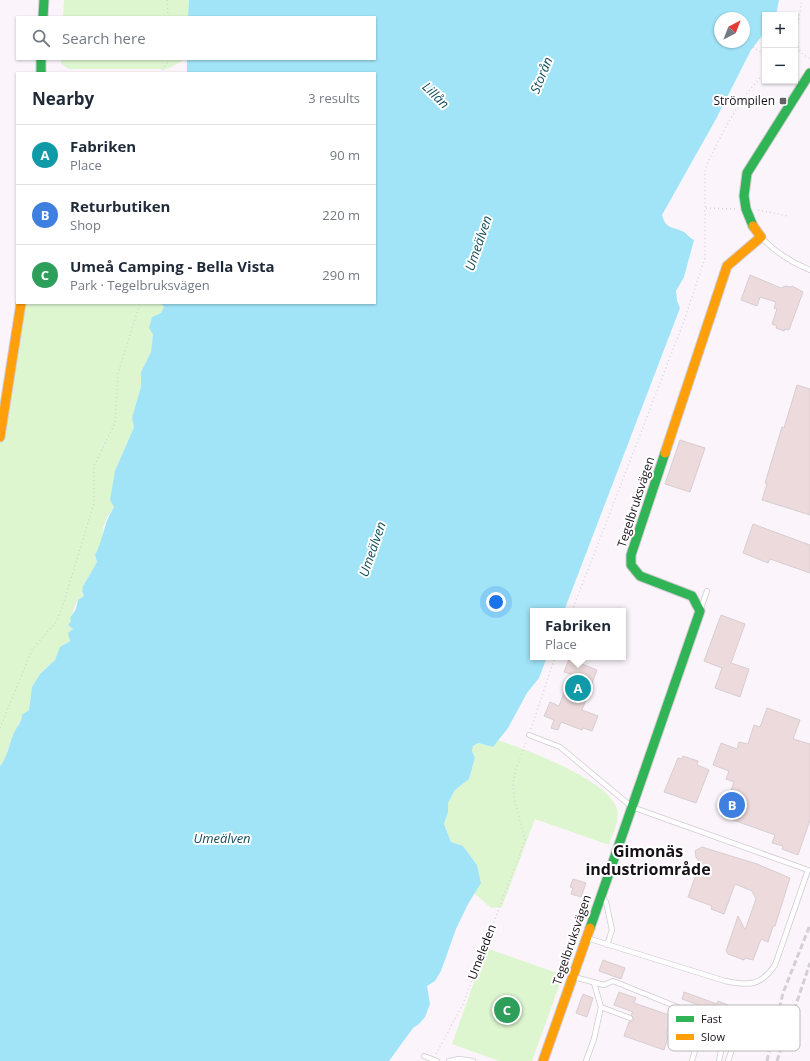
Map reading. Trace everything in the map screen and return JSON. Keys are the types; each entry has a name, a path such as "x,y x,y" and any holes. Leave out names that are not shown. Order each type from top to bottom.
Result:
{"main road":[{"path":"43,16 44,0"},
{"path":"41,60 41,72"},
{"path":"761,237 753,226 746,210 744,196 747,173 810,73"},
{"name":"Tegelbruksvägen","path":"543,1061 700,610 692,596 640,576 633,570 629,563 728,266 732,260 761,237"},
{"path":"0,438 21,304"}],"lane":[{"path":"761,237 774,250 793,263 810,270"},
{"path":"700,610 707,591"},
{"path":"529,735 560,748 632,807 808,870 775,965 769,974 755,984 742,985 725,981 586,938"},
{"path":"600,896 606,902 612,930 608,945"},
{"path":"572,976 604,985 613,981 672,1005"},
{"path":"586,1061 594,1040 601,1007 594,983"},
{"path":"601,1007 630,1018"},
{"path":"692,1061 695,1051"},
{"path":"719,1061 721,1051"},
{"path":"728,1061 731,1051"},
{"path":"424,1056 435,1060"},
{"path":"449,1061 459,1059 473,1061"}],"path":[{"path":"167,0 168,16"},
{"path":"798,22 802,0"},
{"path":"798,46 801,53 810,60"},
{"path":"753,47 762,53"},
{"path":"161,72 169,60"},
{"path":"573,608 684,321 705,258 705,172 707,164 749,89 762,76"},
{"path":"706,208 758,210 788,216"},
{"path":"0,728 32,650 56,622 62,608 94,503 94,466 115,423 118,373 140,304"},
{"path":"529,735 554,660"},
{"name":"Umeleden","path":"435,1060 463,1004 525,840 514,798 513,783 516,769 529,735"}],"green space":[{"path":"64,0 189,0 188,16 63,16"},
{"path":"61,60 184,60 167,69 69,69 61,64"},
{"path":"21,304 161,304 164,307 153,334 151,352 141,372 141,386 132,418 134,427 123,452 114,507 107,517 103,528 102,540 95,555 97,562 83,586 82,594 84,596 78,600 72,614 72,631 70,641 63,645 55,660 40,674 32,687 29,710 22,717 12,737 5,759 0,766 0,437"},
{"path":"498,740 546,758 583,777 599,787 610,798 618,813 617,823 609,845 535,819 502,907 491,908 474,893 481,883 477,865 463,846 451,842 444,824 448,812 448,803 455,790 469,779 475,758 472,751 473,746 478,743 493,747"},
{"path":"486,948 563,975 532,1061 499,1061 452,1044"}],"water":[{"name":"Umeälven","path":"189,0 779,0 777,12 762,12 762,36 751,50 716,119 662,215 670,227 684,232 694,240 684,277 676,291 677,301 680,308 565,608 530,608 530,660 546,660 539,678 527,693 508,728 493,747 478,743 473,746 472,751 475,758 469,779 455,790 448,803 448,812 444,824 451,842 463,846 477,865 481,883 468,904 456,929 441,971 435,981 427,986 430,1004 425,1017 413,1028 389,1061 0,1061 0,766 5,758 22,715 29,710 32,687 40,674 55,660 60,647 70,641 68,633 73,629 68,625 71,621 70,618 76,609 78,600 84,596 82,591 83,586 97,562 95,555 110,513 114,507 110,500 115,471 134,427 132,418 141,386 141,372 151,352 153,334 149,328 152,317 161,313 164,307 161,304 376,304 376,72 187,72 187,60 376,60 376,16 188,16"}],"building":[{"path":"750,275 781,288 792,286 803,292 789,330 785,329 784,331 776,328 777,326 772,324 777,309 774,308 776,302 760,297 757,306 741,300"},
{"path":"797,385 810,389 810,515 762,500 767,484 765,483 782,427 784,428"},
{"path":"680,440 705,448 690,492 665,484"},
{"path":"753,524 810,545 810,573 770,559 768,563 743,553"},
{"path":"721,615 745,624 731,663 749,669 740,697 715,688 722,668 704,661"},
{"path":"569,660 597,670 582,710 598,716 592,731 583,728 582,730 561,722 558,730 551,728 554,720 544,716 550,702 559,706 571,674 564,672"},
{"path":"767,708 800,720 793,739 810,744 810,820 798,855 782,849 783,846 772,843 775,835 722,816 734,782 726,779 729,771 713,765 721,743 737,749 739,742 748,744 754,725 760,727"},
{"path":"683,756 698,761 697,765 709,770 696,803 664,792 678,758 682,759"},
{"path":"702,847 757,864 790,878 775,926 773,926 768,942 761,939 753,960 745,958 744,960 728,954 726,951 738,916 745,930 756,899 752,891 735,884 724,914 711,909 712,906 688,897 700,863 696,857 695,851"},
{"path":"573,879 586,883 581,897 571,894 573,888 570,887"},
{"path":"603,960 625,968 621,979 599,971"},
{"path":"619,992 636,998 634,1003 668,1015 668,1031 666,1032 668,1037 664,1050 624,1036 629,1022 633,1021 634,1018 631,1015 633,1012 614,1005"},
{"path":"684,992 717,1004 718,1001 728,1005 698,1005 682,999"},
{"path":"583,994 593,998 587,1017 576,1013"}],"railway":[{"path":"780,1005 783,993 810,925"},
{"path":"796,1005 810,963"},
{"path":"767,1061 769,1051"},
{"path":"777,1061 780,1051"}],"traffic: fast":[{"path":"43,16 44,0"},
{"path":"41,60 41,72"},
{"path":"753,226 746,209 744,196 747,173 810,73"},
{"path":"590,928 700,611 692,596 640,576 631,565 631,555 665,453"}],"traffic: slow":[{"path":"665,453 727,266 761,237 753,226"},
{"path":"0,437 21,304"},
{"path":"543,1061 590,928"}],"place":[{"name":"Strömpilen","path":"783,101"},
{"name":"Fabriken","path":"578,688"},
{"name":"Returbutiken","path":"732,805"},
{"name":"Umeå Camping - Bella Vista","path":"507,1010"}],"district":[{"name":"Gimonäs industriområde","path":"648,860"}],"water label":[{"name":"Storån","path":"541,75"},
{"name":"Lillån","path":"436,95"}]}
